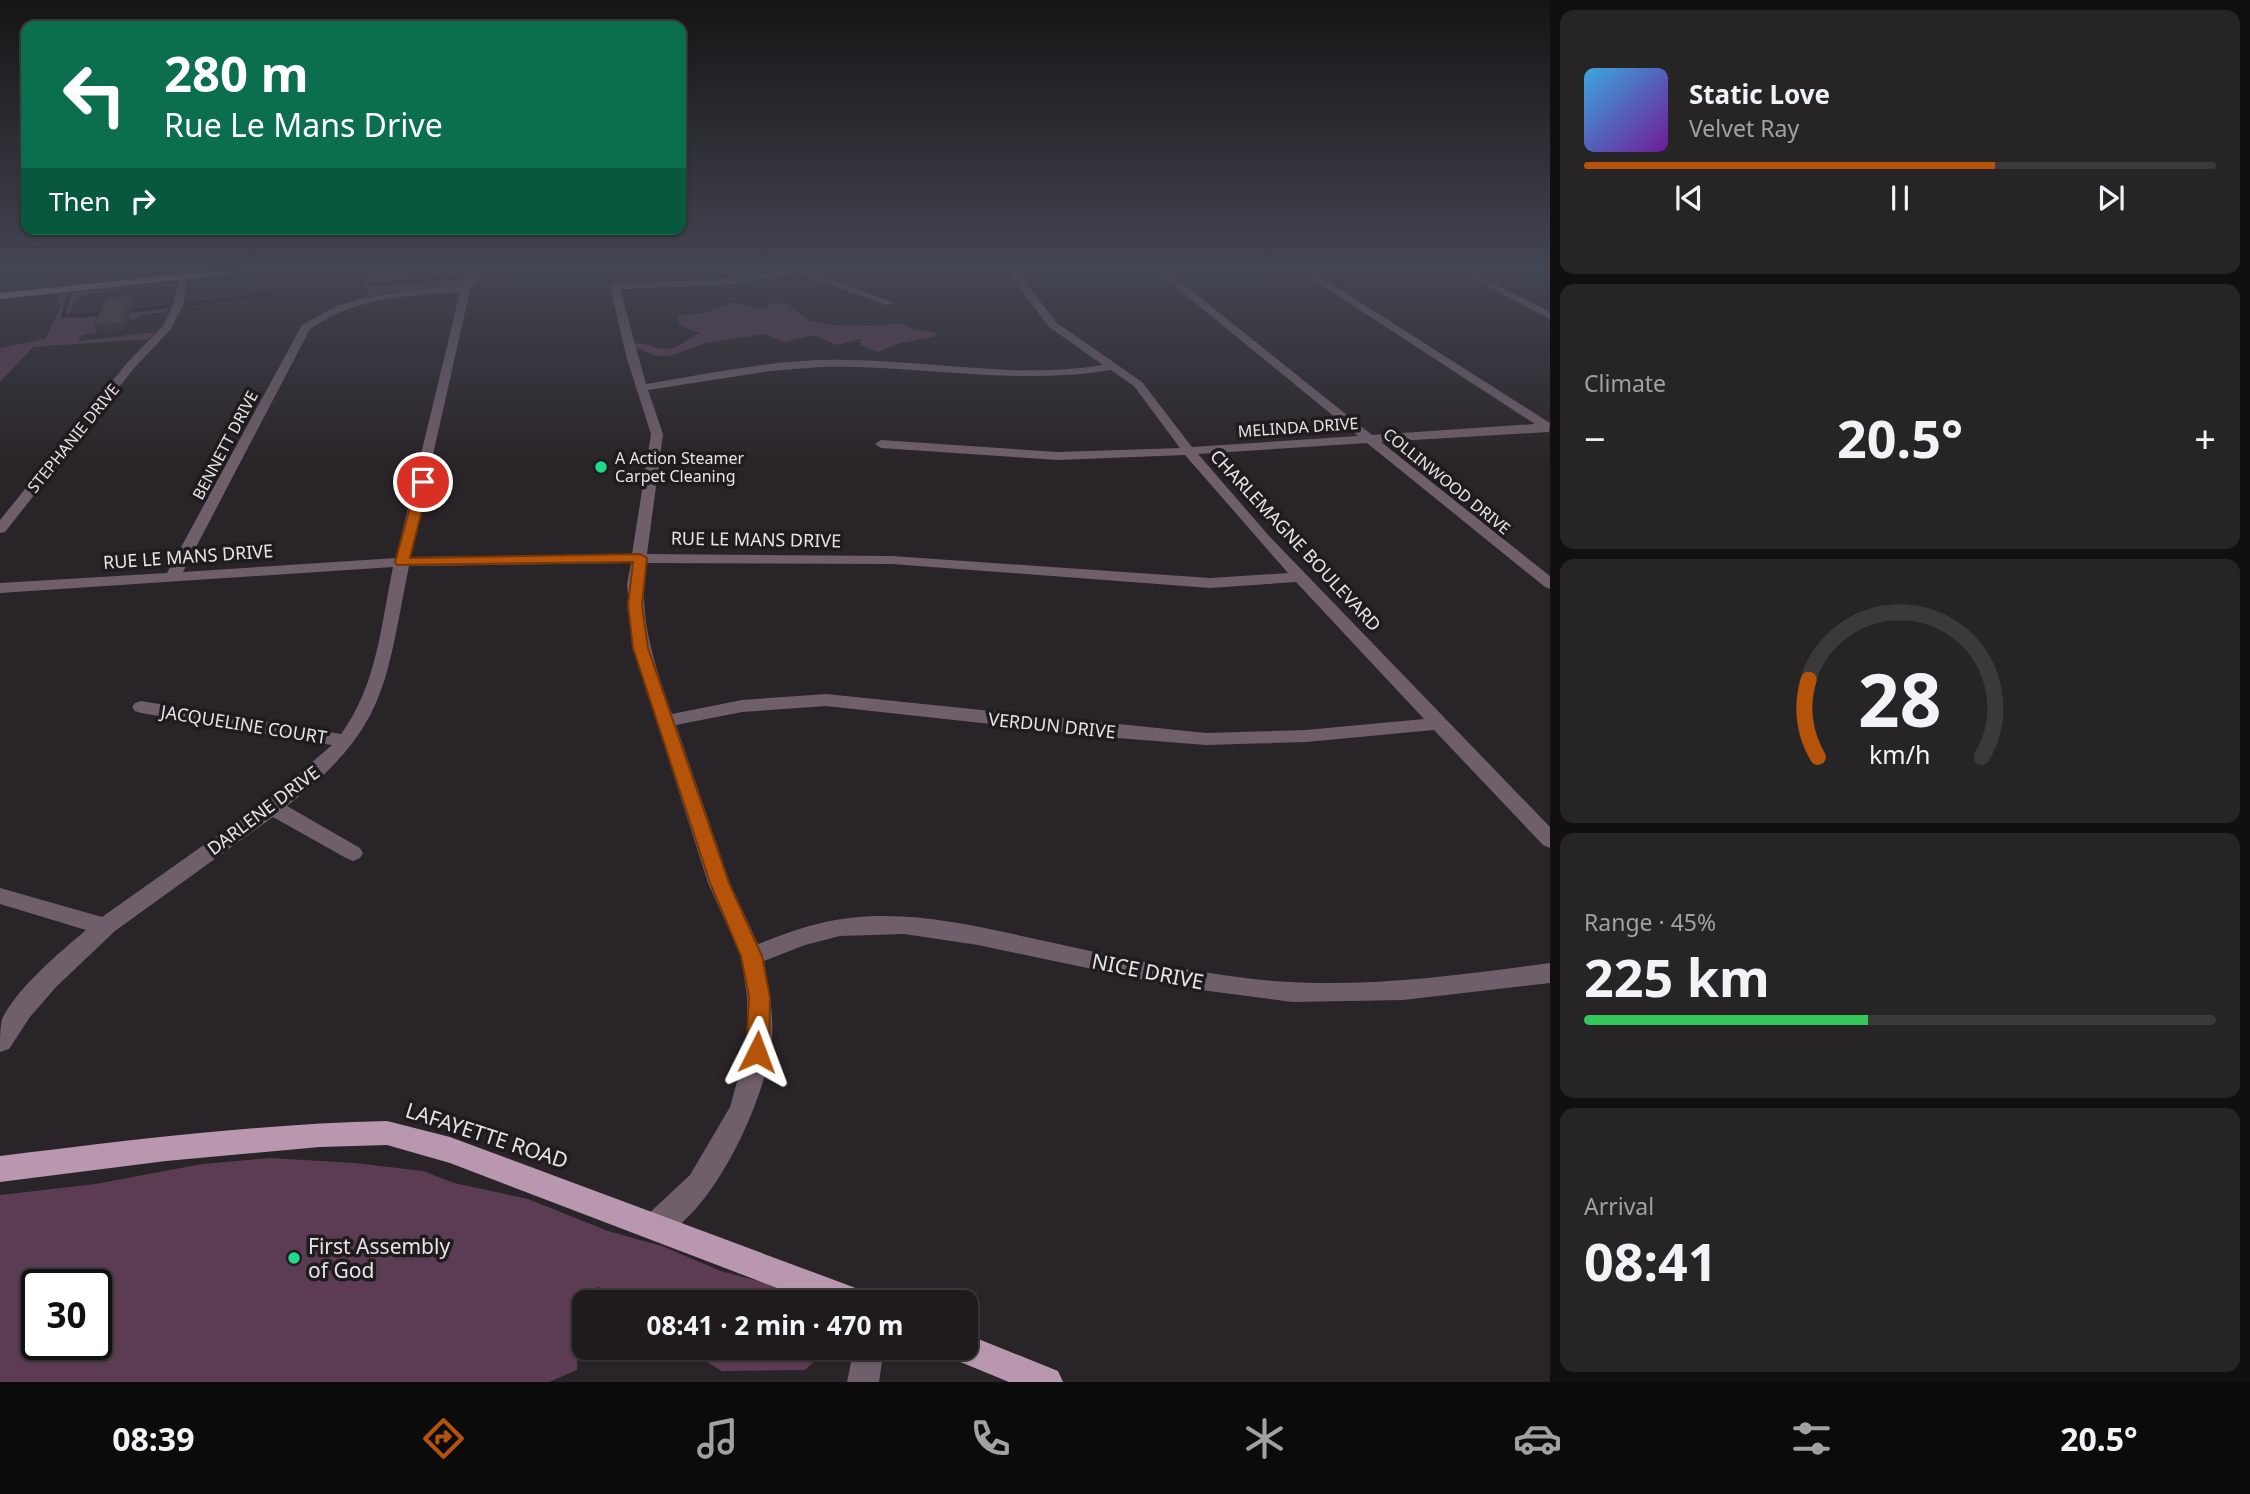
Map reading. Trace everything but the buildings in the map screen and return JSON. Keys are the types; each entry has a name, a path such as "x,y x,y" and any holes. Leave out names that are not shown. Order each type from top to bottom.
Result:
{"main road":[{"name":"LAFAYETTE ROAD","path":"0,1169 268,1137 387,1133 450,1150 822,1290"},
{"path":"978,1354 1047,1382"}],"street":[{"name":"STEPHANIE DRIVE","path":"0,529 131,365 159,335"},
{"name":"BENNETT DRIVE","path":"173,576 301,335"},
{"name":"DARLENE DRIVE","path":"0,1041 54,973 105,927 272,807 319,768 346,741 362,716 380,676 402,562 424,478 455,335"},
{"path":"627,335 657,435 635,584 636,625 664,721 719,883 752,956 760,997 759,1046 742,1111 700,1184 656,1226"},
{"name":"CHARLEMAGNE BOULEVARD","path":"1069,335 1139,384 1189,451 1265,540 1550,840"},
{"name":"COLLINWOOD DRIVE","path":"1241,335 1550,583"},
{"path":"1405,335 1549,428"},
{"path":"642,388 820,364 1007,375 1064,374 1112,367"},
{"name":"MELINDA DRIVE","path":"881,444 1058,456 1124,456 1549,428"},
{"name":"RUE LE MANS DRIVE","path":"0,588 402,562 640,558 892,560 1210,583 1302,577"},
{"name":"VERDUN DRIVE","path":"664,721 742,706 826,700 1118,733 1206,739 1306,736 1441,723"},
{"name":"JACQUELINE COURT","path":"141,707 346,741"},
{"path":"272,807 353,853"},
{"path":"0,896 105,927"},
{"name":"NICE DRIVE","path":"752,956 822,931 887,925 951,929 1183,980 1316,994 1457,985 1550,973"},
{"path":"863,1382 867,1360"}],"shaded area":[{"path":"47,335 82,335 79,341 152,335 149,339 33,347 0,382 0,348 45,339"},
{"path":"696,335 756,335 706,343 670,356 657,356 632,344 660,349 675,347"},
{"path":"769,335 813,335 783,342"},
{"path":"816,335 935,335 897,344 877,352 861,345 860,339 837,345"},
{"name":"First Assembly of God","path":"269,1158 355,1163 423,1171 454,1183 528,1199 608,1231 662,1246 721,1271 784,1290 603,1290 599,1287 592,1290 572,1290 572,1360 578,1360 577,1370 549,1382 0,1382 0,1195 95,1184 202,1164"},
{"path":"703,1360 816,1360 805,1370 722,1371"}],"place":[{"name":"A Action Steamer Carpet Cleaning","path":"601,467"},
{"name":"First Assembly of God","path":"294,1258"}],"route":[{"path":"423,482 402,562 640,558 635,584 635,605 641,648 719,883 752,956 760,997 757,1052"}]}
